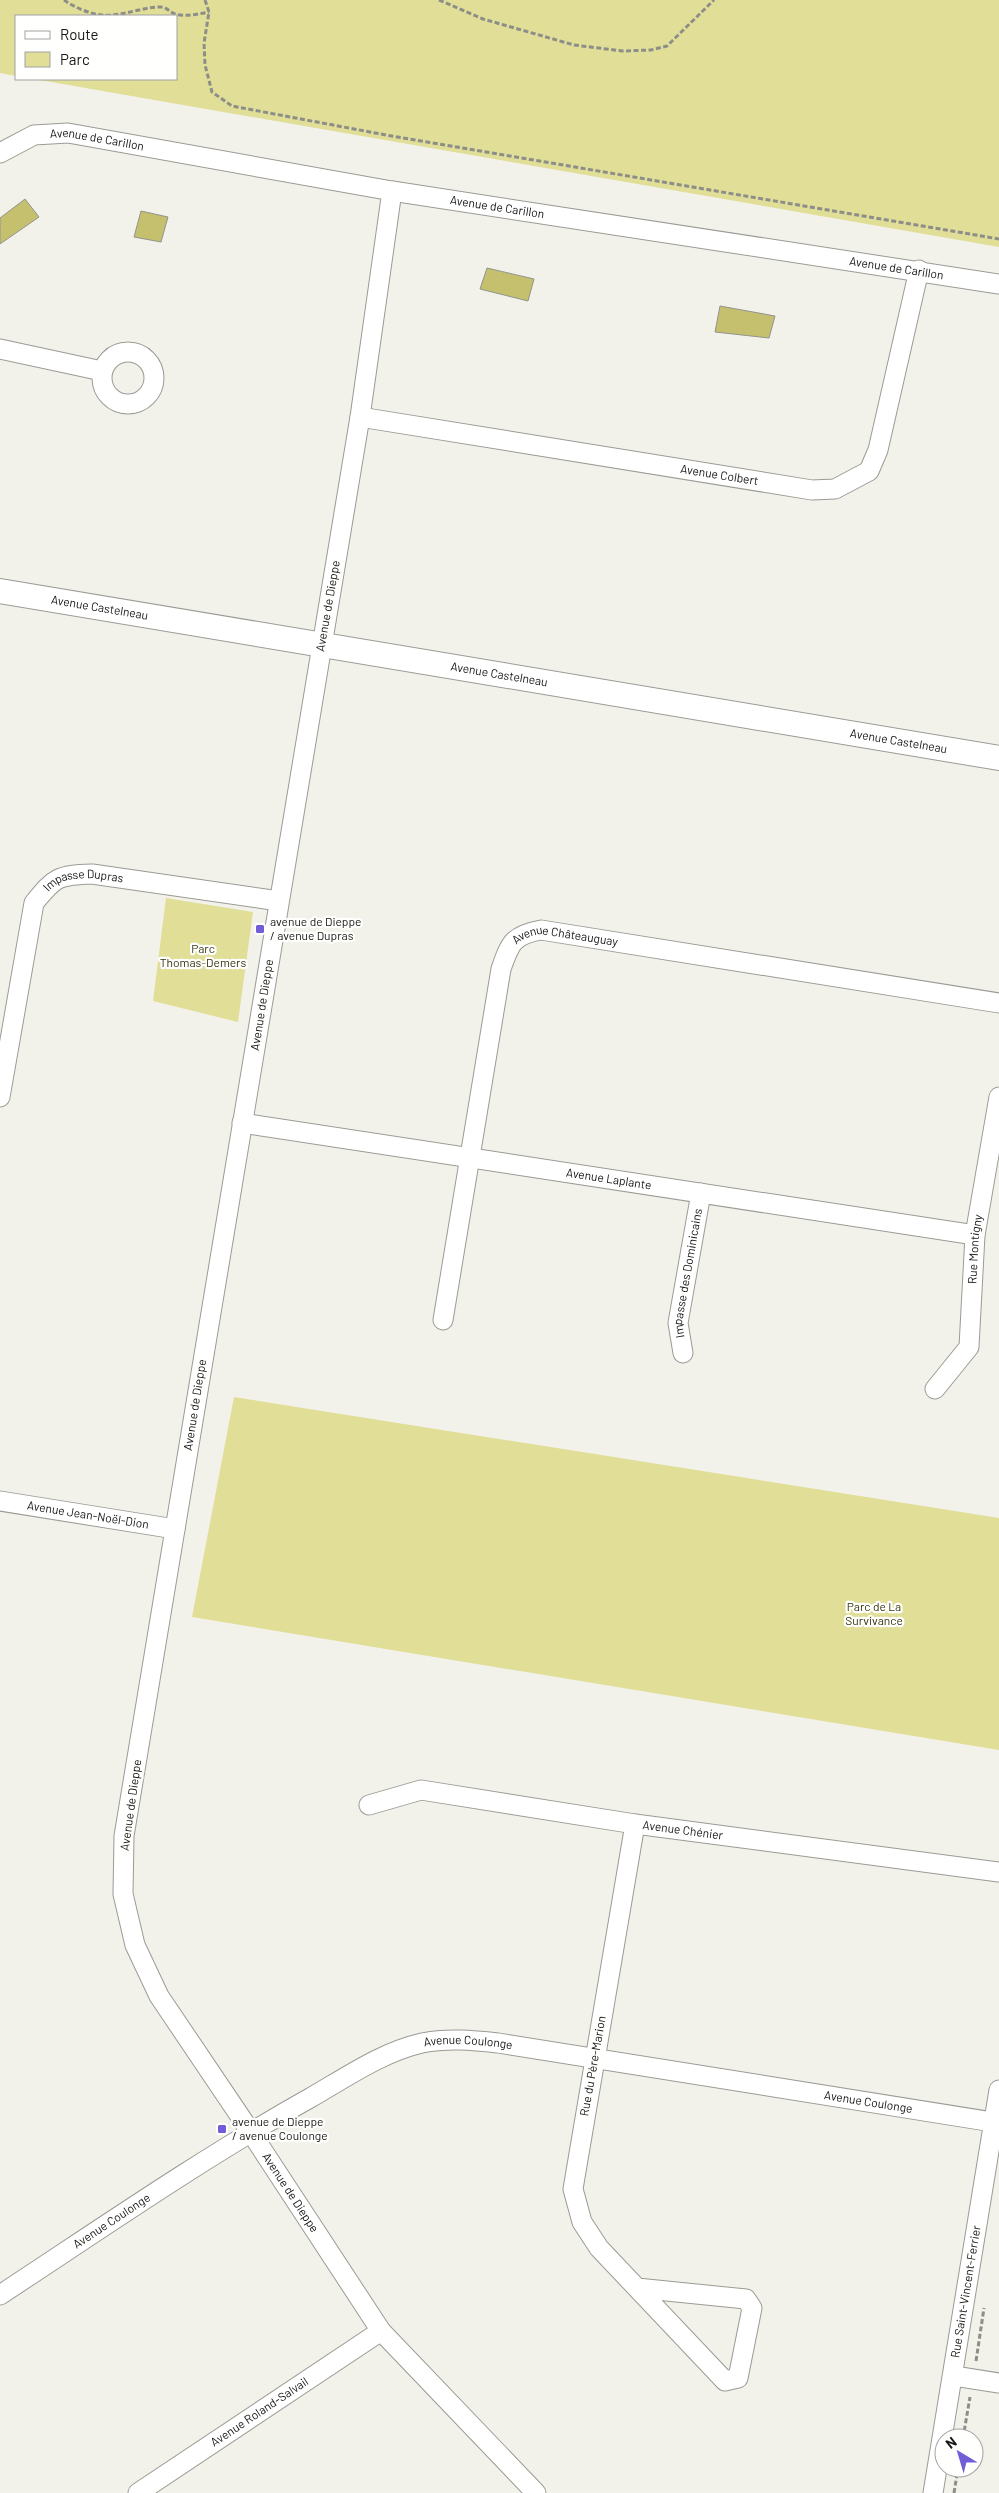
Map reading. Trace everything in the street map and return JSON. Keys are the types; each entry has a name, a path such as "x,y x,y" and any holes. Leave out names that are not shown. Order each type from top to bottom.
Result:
{"street":[{"name":"Avenue de Carillon","path":"0,153 34,135 68,133 392,191 919,270 999,284"},
{"name":"Avenue de Dieppe","path":"392,191 360,417 124,1836 123,1894 135,1945 159,1996 381,2331 536,2493"},
{"name":"Avenue Colbert","path":"360,417 812,490 835,489 870,471 878,450 919,270"},
{"path":"0,349 102,371"},
{"name":"Avenue Castelneau","path":"0,591 999,758"},
{"name":"Impasse Dupras","path":"0,1097 34,903 49,884 66,874 92,874 279,900"},
{"name":"Avenue Châteauguay","path":"443,1320 501,969 515,939 523,934 541,930 999,1004"},
{"name":"Rue Montigny","path":"935,1389 969,1347 975,1235 999,1097"},
{"name":"Avenue Laplante","path":"242,1123 975,1235"},
{"name":"Impasse des Dominicains","path":"683,1353 678,1323 701,1193"},
{"name":"Avenue Jean-Noël-Dion","path":"0,1501 175,1529"},
{"name":"Avenue Chénier","path":"369,1805 421,1790 636,1824 999,1872"},
{"name":"Rue du Père-Marion","path":"636,1824 594,2058 573,2189 582,2222 599,2248 725,2381 738,2378 752,2308 746,2299 637,2288"},
{"name":"Avenue Coulonge","path":"0,2295 250,2131 365,2066 422,2043 469,2039 997,2122"},
{"name":"Rue Saint-Vincent-Ferrier","path":"933,2493 997,2122 999,2090"},
{"name":"Avenue Roland-Salvail","path":"138,2493 381,2331"},
{"path":"954,2376 999,2383"}],"path":[{"path":"64,0 74,6 104,15"},
{"path":"205,0 209,12 204,43 204,64 212,92 232,106 386,135 999,239"},
{"path":"439,0 482,19 574,45 623,51 651,50 667,46 714,0"},
{"path":"115,15 148,7 164,7 174,14 190,15 209,12"},
{"path":"966,2428 985,2302"},
{"path":"954,2493 956,2478"}],"green space":[{"path":"0,0 999,0 999,247 40,80 178,80 178,15 15,15 15,76 0,73"},
{"name":"Parc Thomas-Demers","path":"166,898 253,912 238,1022 153,1001"},
{"name":"Parc de La Survivance","path":"234,1397 999,1518 999,1750 192,1617"}],"building":[{"path":"25,199 39,217 0,244 0,218"},
{"path":"141,211 168,217 161,242 134,237"},
{"path":"487,268 534,279 528,301 480,289"},
{"path":"720,306 775,316 769,338 715,332"}],"place":[{"name":"avenue de Dieppe / avenue Dupras","path":"260,929"},
{"name":"avenue de Dieppe / avenue Coulonge","path":"222,2129"}]}
